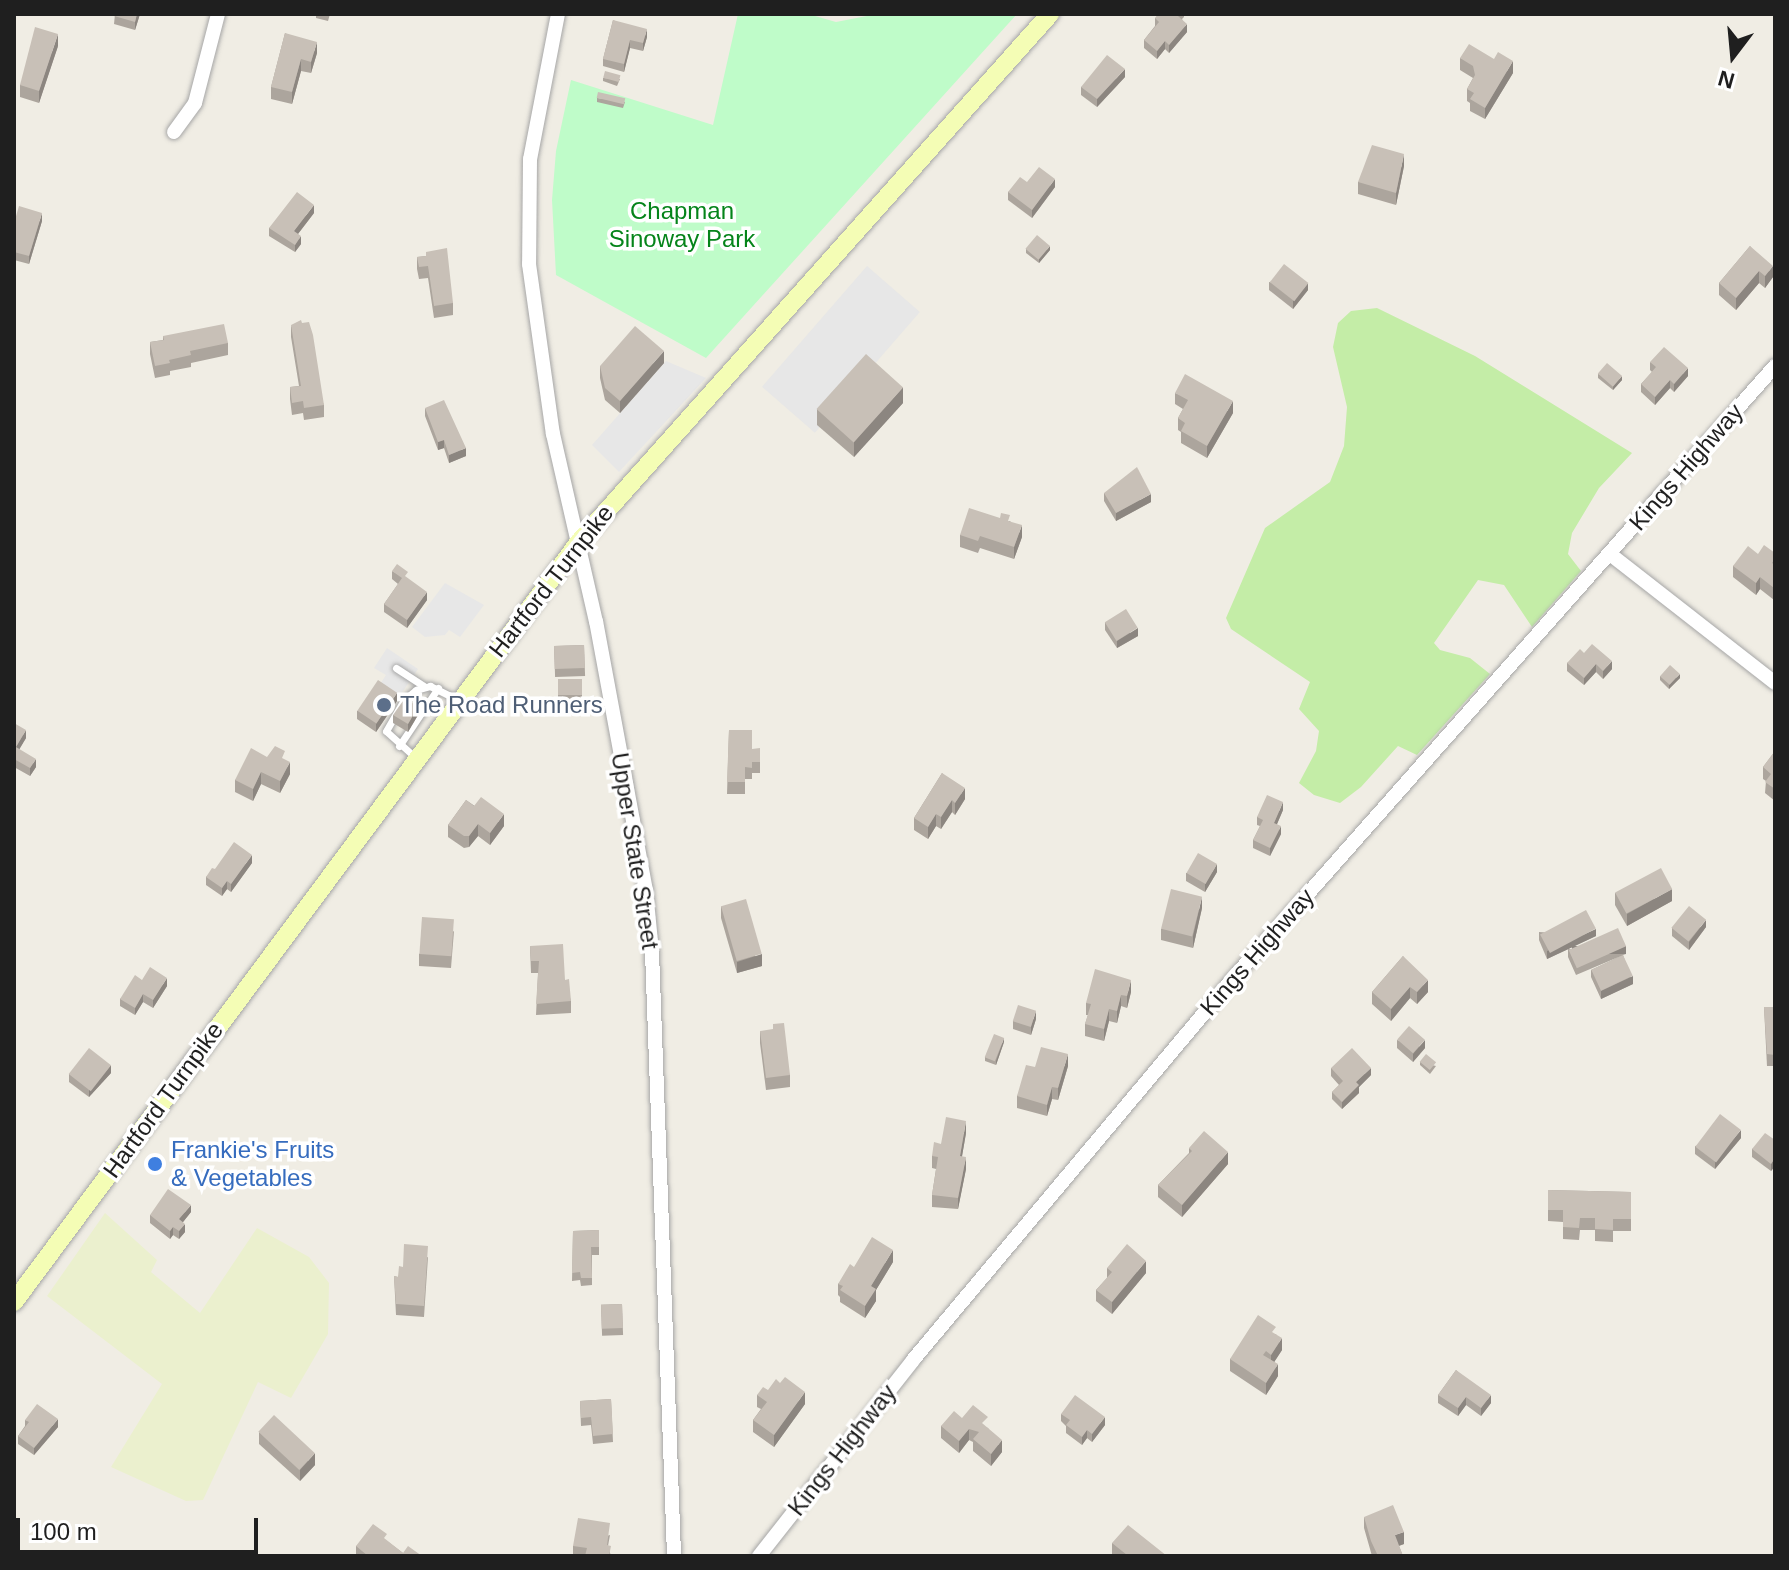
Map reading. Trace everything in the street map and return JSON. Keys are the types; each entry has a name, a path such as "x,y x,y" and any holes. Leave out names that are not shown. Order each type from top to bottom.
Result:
{"main road":[{"name":"Hartford Turnpike","path":"14,1302 578,543 1050,14"}],"street":[{"path":"174,132 195,103 218,14"},
{"name":"Upper State Street","path":"558,14 530,159 529,264 553,434 633,819 652,952 674,1556"},
{"name":"Kings Highway","path":"759,1556 913,1360 1216,999 1775,366"},
{"path":"1610,554 1775,683"}],"lane":[{"path":"396,668 424,686 438,688 459,700"},
{"path":"416,758 399,746 386,731 404,700 424,686"},
{"path":"399,746 438,688"}],"green space":[{"name":"Chapman Sinoway Park","path":"738,14 808,14 836,22 877,14 1017,14 706,358 556,275 552,200 556,151 571,80 713,125"},
{"path":"1377,308 1475,356 1632,453 1599,488 1572,533 1568,554 1581,571 1532,627 1504,585 1478,580 1434,643 1440,650 1470,658 1490,674 1417,755 1398,746 1361,787 1340,803 1314,795 1299,783 1316,751 1319,731 1299,709 1310,682 1231,629 1226,618 1265,528 1330,482 1344,446 1347,407 1333,347 1338,323 1351,311"},
{"path":"105,1213 157,1260 151,1272 200,1313 257,1228 309,1257 329,1283 328,1334 291,1398 258,1382 203,1500 186,1501 111,1467 162,1384 47,1296"}],"shaded area":[{"path":"867,266 920,312 815,433 762,387"},
{"path":"666,361 706,378 619,472 592,445"},
{"path":"445,583 484,605 460,637 449,630 445,635 425,637 412,627"},
{"path":"387,648 418,669 399,697 380,684 386,675 374,668"}],"building":[{"path":"115,14 137,14 135,22"},
{"path":"1158,14 1180,14 1178,16 1187,24 1169,45 1165,41 1157,51 1144,40 1159,22 1155,18"},
{"path":"613,20 647,29 643,43 630,40 624,64 603,59"},
{"path":"35,27 58,34 39,91 20,85"},
{"path":"285,33 317,42 311,62 301,59 292,92 271,87"},
{"path":"1469,44 1494,59 1498,52 1513,61 1485,108 1470,99 1474,93 1467,89 1475,75 1473,66 1460,58"},
{"path":"1107,55 1125,69 1097,99 1081,87"},
{"path":"605,71 620,75 619,82 603,78"},
{"path":"598,92 625,98 624,104 597,98"},
{"path":"1372,145 1404,154 1396,193 1358,182"},
{"path":"1039,167 1055,179 1032,210 1008,192 1020,177 1027,182"},
{"path":"297,192 314,205 294,231 301,236 295,245 269,228"},
{"path":"19,206 42,213 29,256 14,252 14,223"},
{"path":"1037,235 1050,246 1038,260 1025,249"},
{"path":"1750,246 1773,266 1765,276 1759,271 1736,298 1719,283"},
{"path":"447,248 453,303 434,306 428,266 419,267 417,257"},
{"path":"1284,264 1308,283 1294,301 1270,282"},
{"path":"301,320 302,323 309,322 313,335 324,405 304,408 303,401 292,403 290,387 301,386 291,325"},
{"path":"224,324 228,343 190,351 191,355 155,366 150,342 164,340 163,336"},
{"path":"635,326 664,351 620,401 605,388 600,366"},
{"path":"1664,347 1688,368 1674,384 1670,380 1655,397 1641,384 1656,367 1650,362"},
{"path":"866,354 903,387 854,442 816,409"},
{"path":"1607,363 1622,376 1613,387 1598,374"},
{"path":"1185,374 1233,401 1207,446 1181,431 1185,423 1178,418 1188,400 1175,393"},
{"path":"444,400 466,448 449,455 444,440 438,442 425,408"},
{"path":"1137,467 1151,494 1116,513 1104,493"},
{"path":"969,508 1000,518 1001,513 1010,515 1008,521 1022,525 1014,547 980,536 978,541 960,535"},
{"path":"1764,545 1775,553 1772,563 1775,565 1774,588 1760,577 1756,583 1733,566 1748,546 1758,554"},
{"path":"397,564 408,572 405,576 427,592 407,620 384,604 402,578 392,571"},
{"path":"1126,609 1138,628 1116,641 1105,622"},
{"path":"1592,644 1612,661 1603,671 1596,664 1584,678 1567,663 1580,649 1584,653"},
{"path":"584,645 585,668 555,669 554,646"},
{"path":"1670,665 1680,674 1670,685 1660,676"},
{"path":"558,679 582,679 582,695 558,695"},
{"path":"378,680 397,693 376,724 357,711"},
{"path":"405,698 418,707 408,724 393,715"},
{"path":"14,723 26,730 16,747 36,759 30,768 14,759"},
{"path":"729,730 752,730 752,749 760,748 760,762 752,762 752,768 745,767 745,782 727,782"},
{"path":"275,746 285,751 282,758 290,762 280,781 261,772 253,789 235,780 251,748 267,757"},
{"path":"1775,751 1775,789 1765,782 1771,774 1763,767"},
{"path":"942,773 965,788 941,817 936,814 928,827 914,818"},
{"path":"1267,795 1283,802 1274,823 1281,826 1270,848 1253,840 1263,820 1257,817"},
{"path":"481,797 504,814 490,833 478,824 469,836 464,836 448,825 466,800 474,806"},
{"path":"234,842 252,855 231,884 227,881 222,888 206,877"},
{"path":"1198,853 1217,864 1206,884 1186,873"},
{"path":"1661,868 1672,889 1626,914 1615,892"},
{"path":"1171,889 1202,897 1192,937 1161,929"},
{"path":"746,899 762,954 737,961 721,906"},
{"path":"1689,906 1706,920 1688,942 1671,928"},
{"path":"1586,910 1596,929 1550,953 1540,934"},
{"path":"422,917 454,919 451,956 419,954"},
{"path":"1618,928 1626,946 1577,968 1569,950"},
{"path":"563,944 565,980 569,979 571,1001 536,1004 539,961 531,961 530,946"},
{"path":"1623,955 1633,976 1601,991 1591,970"},
{"path":"1403,956 1428,980 1417,992 1410,987 1391,1009 1372,992"},
{"path":"150,967 167,978 153,1000 143,994 135,1008 120,999 135,975 142,980"},
{"path":"1095,969 1131,980 1127,996 1121,995 1117,1011 1109,1009 1104,1029 1085,1024 1091,1004 1086,1003"},
{"path":"1018,1005 1036,1011 1031,1027 1013,1021"},
{"path":"1764,1007 1775,1007 1775,1055 1767,1054"},
{"path":"784,1023 790,1075 766,1078 760,1031 773,1029 773,1024"},
{"path":"1409,1026 1425,1040 1413,1053 1397,1040"},
{"path":"994,1034 1004,1038 995,1061 985,1057"},
{"path":"1041,1047 1068,1054 1058,1088 1052,1087 1047,1105 1017,1096 1026,1065 1035,1067"},
{"path":"89,1048 111,1065 91,1091 69,1074"},
{"path":"1352,1048 1371,1068 1342,1102 1332,1092 1343,1081 1331,1068"},
{"path":"1426,1054 1436,1062 1430,1070 1420,1062"},
{"path":"1720,1114 1741,1130 1716,1162 1695,1147"},
{"path":"946,1117 966,1121 960,1156 966,1157 958,1198 932,1195 938,1157 932,1156 934,1142 941,1144"},
{"path":"1204,1131 1228,1152 1182,1205 1158,1185 1192,1151 1189,1148"},
{"path":"1765,1133 1775,1140 1775,1158 1771,1164 1752,1149"},
{"path":"168,1189 191,1205 179,1219 185,1224 179,1231 173,1227 170,1231 150,1215"},
{"path":"1548,1190 1631,1192 1631,1219 1613,1219 1613,1230 1595,1229 1595,1218 1580,1218 1579,1228 1563,1227 1563,1210 1548,1210"},
{"path":"599,1230 599,1247 591,1247 592,1278 581,1278 580,1272 572,1273 573,1231"},
{"path":"872,1237 893,1250 871,1286 876,1289 865,1306 840,1290 843,1286 838,1284 850,1264 854,1267"},
{"path":"404,1244 428,1246 424,1306 396,1304 394,1276 398,1277 399,1266 403,1267"},
{"path":"1127,1244 1146,1261 1112,1302 1096,1290 1112,1272 1107,1268"},
{"path":"622,1304 623,1328 602,1329 601,1305"},
{"path":"1258,1315 1276,1327 1272,1332 1282,1338 1271,1355 1266,1351 1263,1355 1278,1364 1266,1383 1230,1359"},
{"path":"1456,1370 1491,1395 1481,1408 1466,1397 1458,1408 1438,1395"},
{"path":"785,1377 805,1392 774,1435 753,1420 767,1402 757,1395 763,1387 768,1390 776,1379 780,1383"},
{"path":"1075,1395 1105,1417 1092,1434 1087,1430 1082,1437 1066,1425 1070,1420 1061,1414"},
{"path":"611,1399 613,1434 593,1436 591,1417 581,1418 580,1401"},
{"path":"37,1404 58,1419 34,1448 18,1436"},
{"path":"973,1405 988,1417 982,1423 1002,1440 991,1454 973,1439 979,1432 969,1429 959,1441 941,1426 954,1411 962,1418"},
{"path":"274,1415 315,1453 299,1470 258,1432"},
{"path":"1393,1505 1404,1532 1395,1535 1403,1556 1378,1556 1364,1517"},
{"path":"578,1518 610,1523 609,1556 585,1556 587,1548 573,1546"},
{"path":"373,1524 387,1534 384,1538 403,1553 408,1546 422,1556 368,1556 356,1546"},
{"path":"1128,1525 1167,1556 1126,1556 1112,1543"}],"place":[{"name":"The Road Runners","path":"384,705"},
{"name":"Frankie's Fruits & Vegetables","path":"155,1164"}]}
